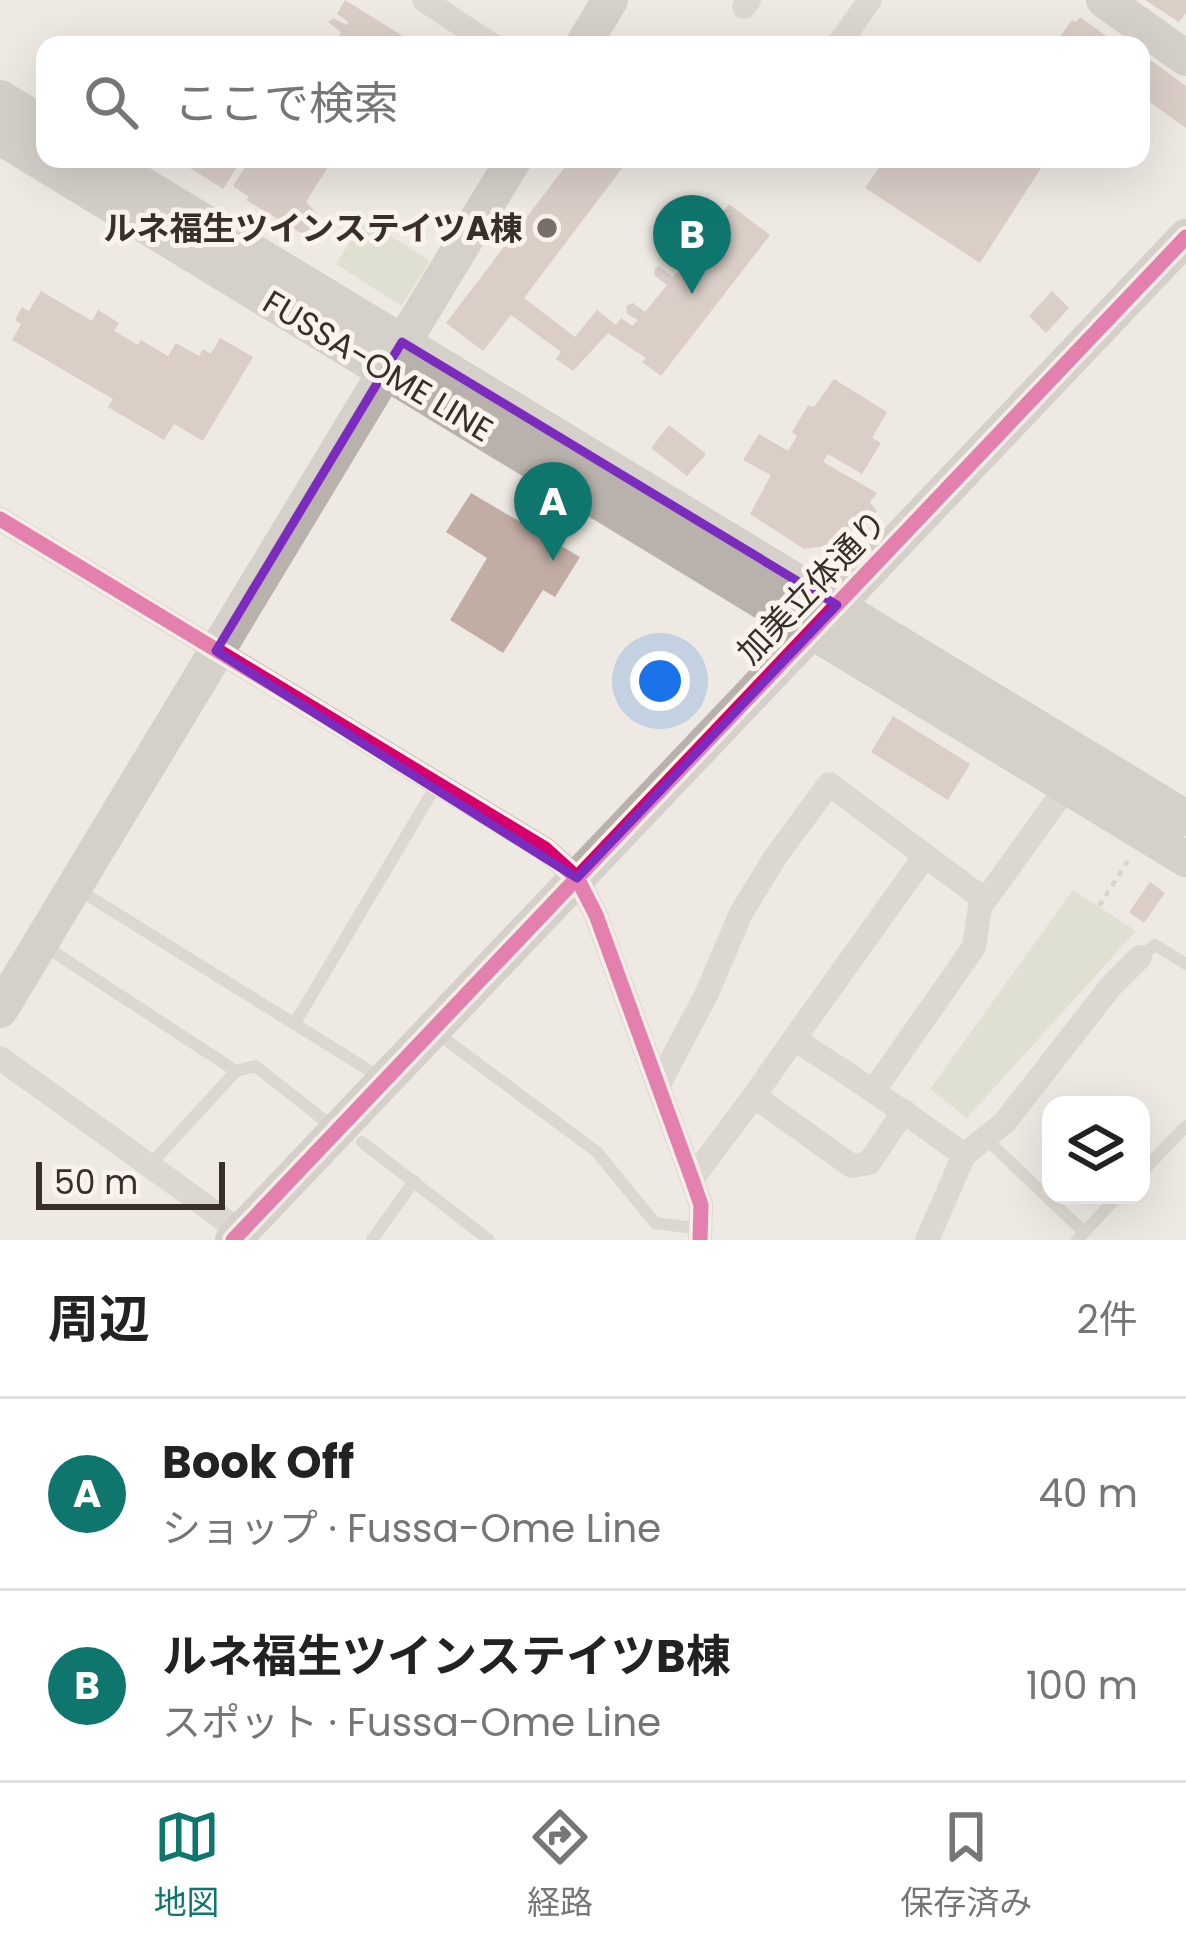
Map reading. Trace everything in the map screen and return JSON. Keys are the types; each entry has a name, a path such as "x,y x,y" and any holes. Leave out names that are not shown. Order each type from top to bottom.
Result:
{"main road":[{"path":"588,36 610,0"},
{"path":"1104,0 1186,58"},
{"path":"0,98 36,120"},
{"name":"FUSSA-OME LINE","path":"0,137 36,157"},
{"name":"FUSSA-OME LINE","path":"56,168 837,605 1174,836"},
{"name":"FUSSA-OME LINE","path":"113,168 811,632 1066,788 1174,836"},
{"path":"0,1010 508,168"},
{"name":"加美立体通り","path":"239,1238 350,1136 385,1079 1186,237"}],"street":[{"path":"424,0 478,36"},
{"path":"844,36 870,0"},
{"path":"0,519 544,849 577,878 596,915 692,1179 701,1205 701,1235"},
{"path":"659,1084 707,993 741,913 830,784 986,901"},
{"path":"874,1090 974,947 980,908 1066,788"},
{"path":"692,1179 925,856"},
{"path":"927,1240 964,1155 1004,1123 1111,986 1140,957"},
{"path":"794,1040 964,1155"},
{"path":"0,1058 151,1165 239,1238"},
{"path":"754,1096 852,1166 869,1163 904,1111"}],"lane":[{"path":"295,1023 437,784"},
{"path":"73,886 385,1079"},
{"path":"40,943 236,1071"},
{"path":"1140,957 1155,945 1186,964"},
{"path":"433,1030 597,1152 655,1223 701,1235"},
{"path":"151,1165 236,1071 255,1066 489,1240"},
{"path":"1150,1164 1186,1126"},
{"path":"986,1138 1080,1236 1110,1204"},
{"path":"372,1240 414,1181"}],"path":[{"path":"1099,906 1174,836"}],"highlighted area":[{"path":"402,342 837,605 577,878 216,651"}],"green space":[{"path":"364,219 430,261 401,306 336,264"},
{"path":"1073,890 1136,931 967,1118 930,1089"}],"building":[{"path":"345,0 403,36 339,36 341,32 328,22 333,18 346,25 349,22 337,14"},
{"path":"1145,0 1186,0 1186,13 1179,22"},
{"path":"1080,17 1106,36 1060,36 1072,20"},
{"path":"1150,60 1186,86 1186,128 1150,102"},
{"path":"190,168 236,168 223,189"},
{"path":"244,168 327,168 306,202 317,214 303,234 246,200 249,197 233,186"},
{"path":"564,168 622,168 524,298 575,337 597,310 616,325 621,318 632,326 638,320 627,314 626,306 633,303 645,312 667,285 654,275 655,268 673,277 693,250 680,234 687,229 701,240 729,204 770,235 661,376 642,362 646,358 608,333 573,371 556,359 561,352 511,315 483,351 446,323"},
{"path":"879,168 1041,168 980,263 865,188"},
{"path":"41,291 92,321 98,310 119,323 114,331 168,356 176,343 199,356 203,349 211,354 220,338 253,357 203,441 174,424 164,440 108,407 113,399 12,340 21,324 15,320 22,307 29,311"},
{"path":"1052,291 1069,308 1046,333 1029,316"},
{"path":"834,379 887,412 872,438 881,443 862,474 828,454 823,462 877,493 870,502 877,511 849,542 804,549 750,514 771,475 743,460 759,434 788,451 797,436 792,432 808,405 814,407"},
{"path":"669,425 706,454 687,476 651,448"},
{"path":"471,493 580,557 555,597 543,590 503,653 450,620 487,558 446,532"},
{"path":"893,716 970,764 948,800 871,752"},
{"path":"1150,882 1165,893 1144,923 1129,912"}],"cycle path":[{"path":"233,1240 1186,237"},
{"path":"0,519 545,849 577,878 596,915 701,1205 700,1240"}],"place":[{"name":"ルネ福生ツインステイツA棟","path":"547,228"},
{"name":"ルネ福生ツインステイツB棟","path":"692,294"},
{"name":"Book Off","path":"553,561"}]}
